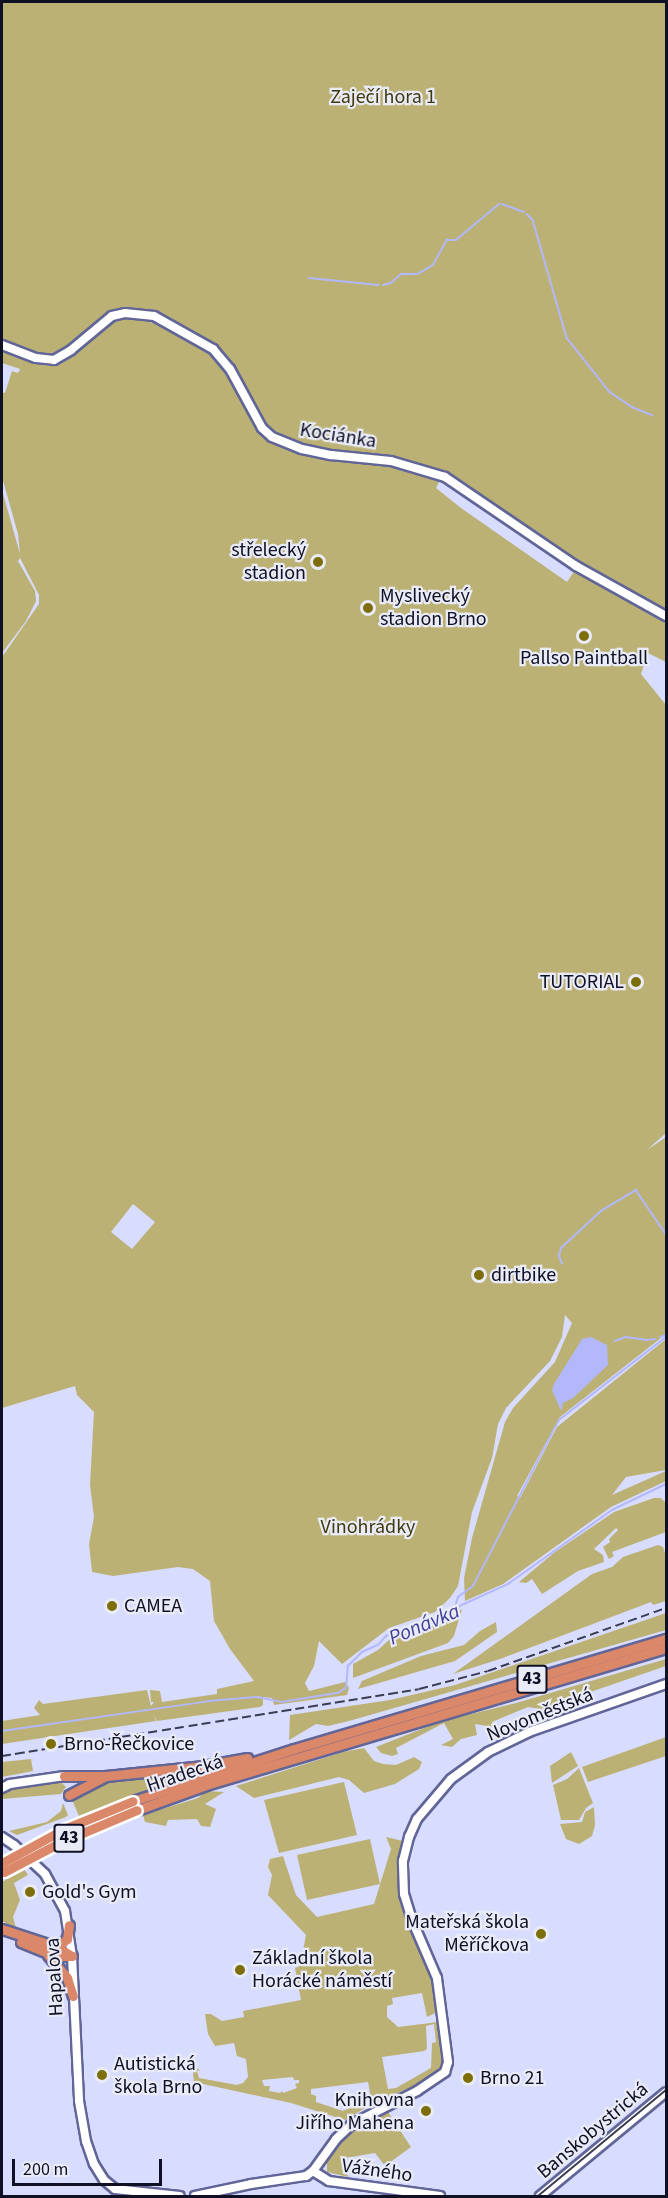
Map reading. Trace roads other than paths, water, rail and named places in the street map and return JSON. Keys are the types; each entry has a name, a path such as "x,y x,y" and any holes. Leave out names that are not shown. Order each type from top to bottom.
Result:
{"highway":[{"name":"43","path":"380,1729 666,1639"},
{"name":"43","path":"353,1736 666,1648"},
{"name":"Hradecká","path":"2,1871 77,1824 294,1749 353,1736"},
{"name":"Hradecká","path":"135,1805 353,1736"},
{"path":"64,1776 106,1776 202,1766 294,1749"},
{"path":"69,1795 106,1776"},
{"path":"57,1947 67,1939 69,1925"},
{"path":"2,1929 57,1947 72,1956"},
{"path":"2,1935 46,1953 63,1958 72,1956"},
{"path":"46,1953 67,1978 73,1996"}],"street":[{"name":"Kociánka","path":"2,345 36,358 54,360 112,316 125,313 154,316 213,350 230,369 262,428 272,436 302,449 331,455 391,461 445,477 576,566 666,616"},
{"name":"Novoměstská","path":"313,2171 345,2129 417,2091 443,2074 448,2066 437,1978 412,1920 404,1894 405,1850 417,1819 451,1779 488,1752 529,1732 666,1684"},
{"path":"2,1788 10,1784 64,1776"},
{"name":"Hapalova","path":"2,1837 42,1870 57,1891 69,1925 75,2064 86,2141 97,2170 116,2189 180,2196"},
{"name":"Banskobystrická","path":"540,2196 666,2092"},
{"name":"Vážného","path":"195,2196 251,2184 301,2177 313,2171 329,2181 440,2196"}],"water":[{"path":"591,1337 607,1345 608,1365 573,1398 563,1403 561,1411 552,1390 554,1384 582,1339"}],"waterway":[{"path":"383,285 391,283 401,274 418,274 433,265 447,240 456,240 499,204"},
{"path":"502,204 524,212"},
{"path":"527,214 533,220 567,338 610,392 632,407 652,415"},
{"path":"309,278 379,285"},
{"path":"562,1264 559,1256 561,1248 601,1211 636,1190 666,1234"},
{"path":"660,1337 666,1335"},
{"path":"615,1341 626,1337 655,1339"},
{"path":"455,1607 458,1597 473,1586 559,1420 666,1337"},
{"name":"Ponávka","path":"2,1731 209,1701 258,1697 281,1702 338,1693 346,1688 348,1666 362,1652 378,1645 386,1636 441,1618 451,1610 508,1584 612,1510 666,1484"}],"tram line":[{"path":"538,2196 666,2090"}],"railway":[{"path":"2,1756 419,1689 488,1671 666,1608"}],"place":[{"name":"střelecký stadion","path":"318,562"},
{"name":"Myslivecký stadion Brno","path":"368,608"},
{"name":"Pallso Paintball","path":"584,636"},
{"name":"TUTORIAL","path":"636,982"},
{"name":"dirtbike","path":"479,1275"},
{"name":"CAMEA","path":"112,1606"},
{"name":"Brno-Řečkovice","path":"51,1744"},
{"name":"Gold's Gym","path":"30,1892"},
{"name":"Mateřská škola Měříčkova","path":"541,1934"},
{"name":"Základní škola Horácké náměstí","path":"240,1970"},
{"name":"Autistická škola Brno","path":"102,2075"},
{"name":"Brno 21","path":"468,2078"},
{"name":"Knihovna Jiřího Mahena","path":"426,2111"}],"park label":[{"name":"Zaječí hora 1","path":"383,97"},
{"name":"Vinohrádky","path":"368,1527"}]}
